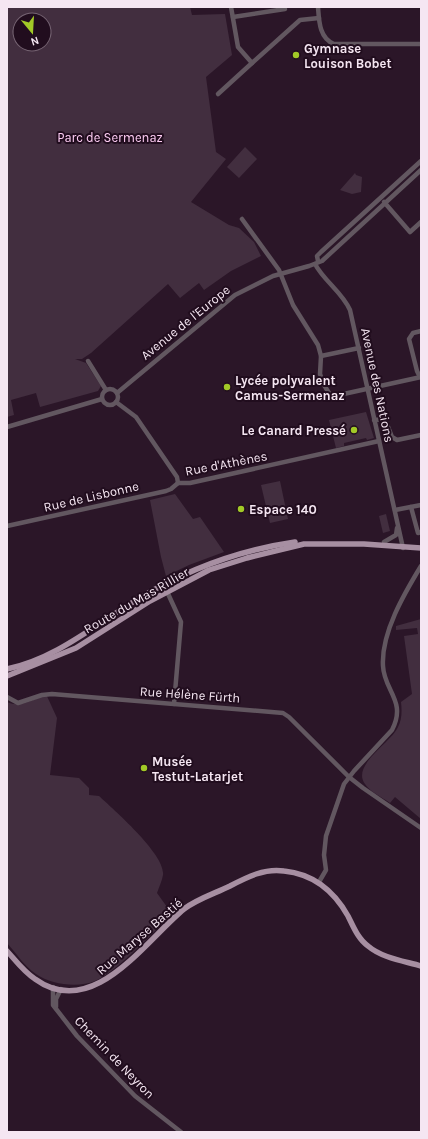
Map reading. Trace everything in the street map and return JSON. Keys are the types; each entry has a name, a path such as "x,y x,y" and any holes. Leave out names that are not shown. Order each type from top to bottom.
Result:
{"main road":[{"name":"Route du Mas Rillier","path":"7,669 30,661 74,641 138,599 164,585 210,564 271,545 312,540 384,542 402,546"},
{"name":"Route du Mas Rillier","path":"7,676 76,648 168,592 209,570 286,547 327,543 421,547"},
{"name":"Rue Maryse Bastié","path":"7,951 34,979 52,987 61,989 85,989 106,980 186,907 247,877 267,871 284,870 303,874 319,882 334,895 359,936 367,946 382,954 421,966"}],"street":[{"path":"231,7 238,47 252,63"},
{"path":"318,7 319,18 324,36 334,44 421,44"},
{"path":"233,17 286,9"},
{"path":"218,94 300,20 319,18"},
{"path":"316,262 317,256 320,253 421,161"},
{"name":"Avenue de l'Europe","path":"117,393 227,301 249,287 279,274 322,260 421,170"},
{"path":"380,198 410,232 421,222"},
{"path":"242,219 279,270 279,274 293,304 318,345 321,356 320,374 329,393 334,396 421,377 417,371 409,339 413,333 421,331"},
{"name":"Avenue des Nations","path":"316,262 319,271 347,302 353,318 402,546"},
{"path":"321,356 359,348"},
{"path":"88,361 106,390"},
{"path":"102,399 108,405 116,402 117,393 111,389 106,390"},
{"path":"102,399 106,390"},
{"path":"7,427 102,399"},
{"name":"Rue d'Athènes","path":"116,402 136,417 177,478 178,483 190,483 379,441"},
{"path":"374,420 385,419 390,434 397,440 421,436"},
{"name":"Rue de Lisbonne","path":"7,526 166,491 178,483"},
{"path":"395,510 421,505"},
{"path":"411,507 418,533 421,532"},
{"path":"384,542 396,535 397,522"},
{"path":"319,882 326,870 324,855 326,836 340,794 349,776 392,730 396,723 398,715 396,699 385,676 383,658 386,642 396,612 421,566"},
{"path":"164,585 181,622 174,704"},
{"name":"Rue Hélène Fürth","path":"7,697 18,703 42,695 52,694 283,713 290,717 363,788 421,828"},
{"name":"Chemin de Neyron","path":"52,987 53,1004 77,1036 135,1096 181,1132"},
{"path":"56,1009 56,999 61,989"}],"green space":[{"name":"Parc de Sermenaz","path":"7,7 190,7 192,15 225,14 232,55 206,77 216,152 226,159 191,202 229,225 239,228 254,242 261,256 231,271 204,290 199,283 180,298 168,284 91,353 82,359 75,359 86,363 101,386 98,391 40,407 36,393 11,400 14,415 7,417"},
{"path":"245,147 257,159 239,178 227,167"},
{"path":"355,173 356,175 362,177 361,192 352,194 340,190"},
{"path":"366,412 374,438 367,440 366,438 344,443 344,446 336,448 329,420"},
{"path":"280,481 288,519 270,523 261,485"},
{"path":"175,494 193,519 200,517 224,552 189,565 166,576 150,500"},
{"path":"386,514 390,531 383,533 379,516"},
{"path":"421,619 421,819 395,797 390,803 373,792 367,787 362,777 363,769 367,762 398,727 402,708 401,702 412,694 404,636 418,634 417,628 396,630 396,626"},
{"path":"46,694 57,718 50,775 79,778 89,788 89,795 99,796 138,833 162,866 163,875 157,893 172,914 114,969 95,981 73,985 57,983 42,978 28,968 7,943 7,702 12,704 22,704"}],"place":[{"name":"Gymnase Louison Bobet","path":"296,55"},
{"name":"Lycée polyvalent Camus-Sermenaz","path":"227,387"},
{"name":"Le Canard Pressé","path":"354,430"},
{"name":"Espace 140","path":"241,509"},
{"name":"Musée Testut-Latarjet","path":"144,768"}]}
